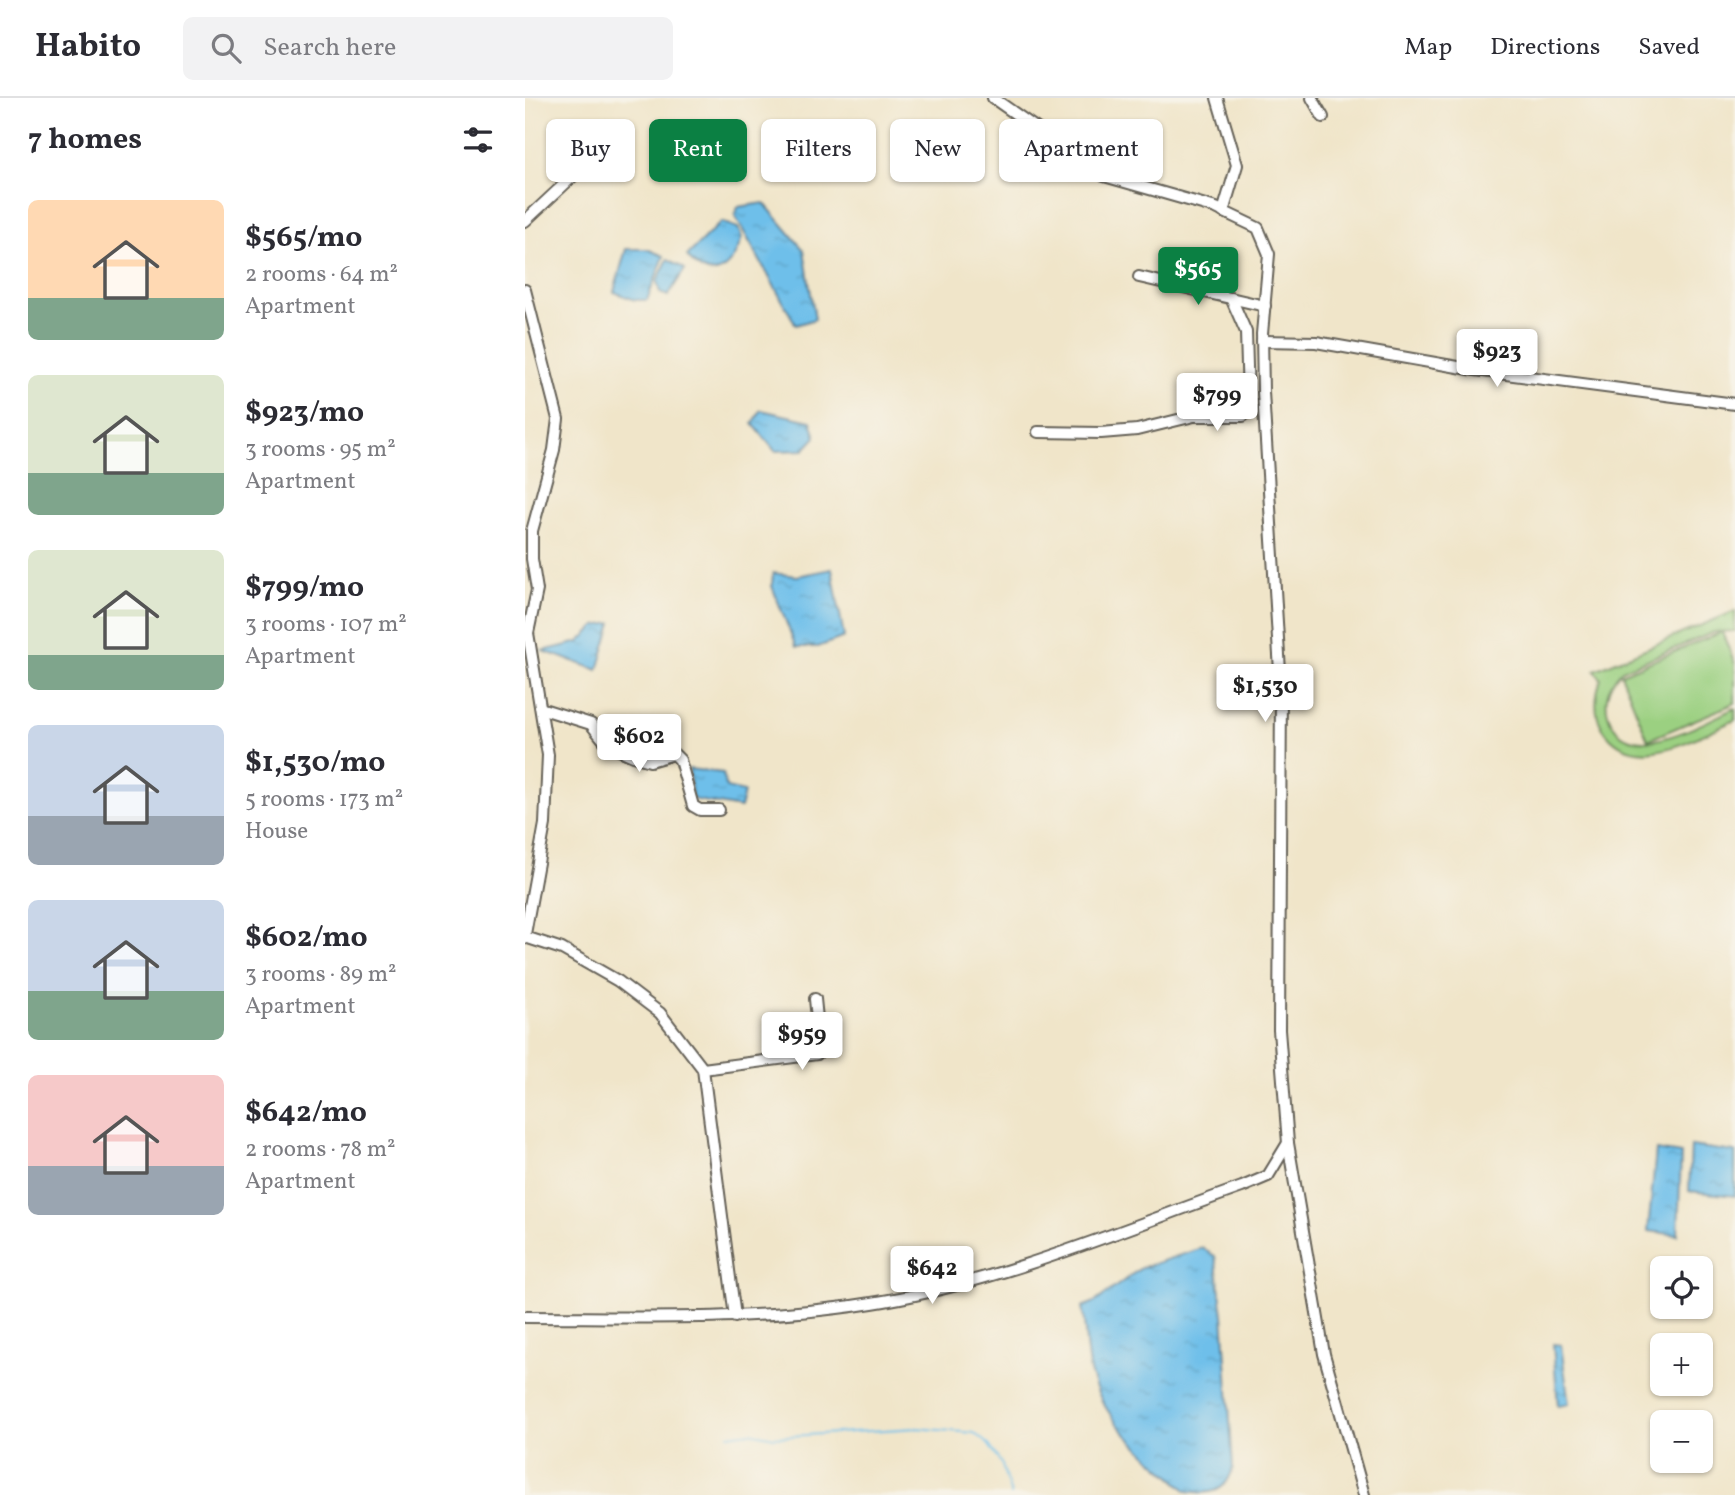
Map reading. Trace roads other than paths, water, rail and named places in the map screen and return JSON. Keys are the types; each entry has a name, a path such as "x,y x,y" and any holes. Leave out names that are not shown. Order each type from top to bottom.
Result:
{"street":[{"path":"993,98 1104,176 1223,212 1258,228 1269,254 1262,341 1281,688 1279,1030 1288,1143 1324,1354 1364,1495"},
{"path":"1217,98 1237,164 1223,212"},
{"path":"1312,98 1323,117"},
{"path":"525,221 567,182"},
{"path":"1139,277 1231,298 1264,309"},
{"path":"525,290 558,419 554,450 532,531 531,559 537,590 526,632 543,709 548,755 545,824 525,936 562,948 618,981 660,1013 703,1069 735,1317"},
{"path":"1038,432 1101,433 1137,430 1194,416 1243,416 1248,400 1246,332 1231,298"},
{"path":"1264,309 1270,329 1276,335 1293,342"},
{"path":"1262,341 1316,342 1475,370 1649,395 1735,404"},
{"path":"543,709 591,724 608,745 650,761 674,754 680,760 693,806 700,810 719,810"},
{"path":"703,1069 817,1055 820,1048 815,999"},
{"path":"525,1317 735,1317 884,1301 972,1281 1259,1180 1268,1176 1288,1143"}],"water":[{"path":"764,203 804,250 815,319 796,325 735,216 738,207"},
{"path":"721,222 738,228 742,238 727,265 721,270 705,271 687,256"},
{"path":"626,249 647,249 664,256 647,300 635,300 614,292"},
{"path":"668,259 685,269 668,296 660,293 657,281"},
{"path":"761,410 811,421 816,437 804,450 775,451 753,424"},
{"path":"832,569 844,637 818,647 796,647 772,586 773,573 797,576"},
{"path":"612,623 598,670 543,651 579,642 596,626"},
{"path":"689,769 723,773 726,788 744,792 740,808 692,799"},
{"path":"1691,1146 1735,1152 1735,1196 1689,1191"},
{"path":"1656,1150 1681,1154 1678,1235 1648,1231"},
{"path":"1202,1248 1215,1256 1223,1314 1233,1468 1222,1487 1211,1492 1187,1491 1117,1423 1097,1390 1090,1371 1082,1307 1095,1302 1141,1268"},
{"path":"1553,1344 1561,1345 1569,1404 1558,1406"}],"waterway":[{"path":"729,1435 750,1432 774,1437 916,1428 974,1433 989,1445 1002,1465 1011,1495"}]}
